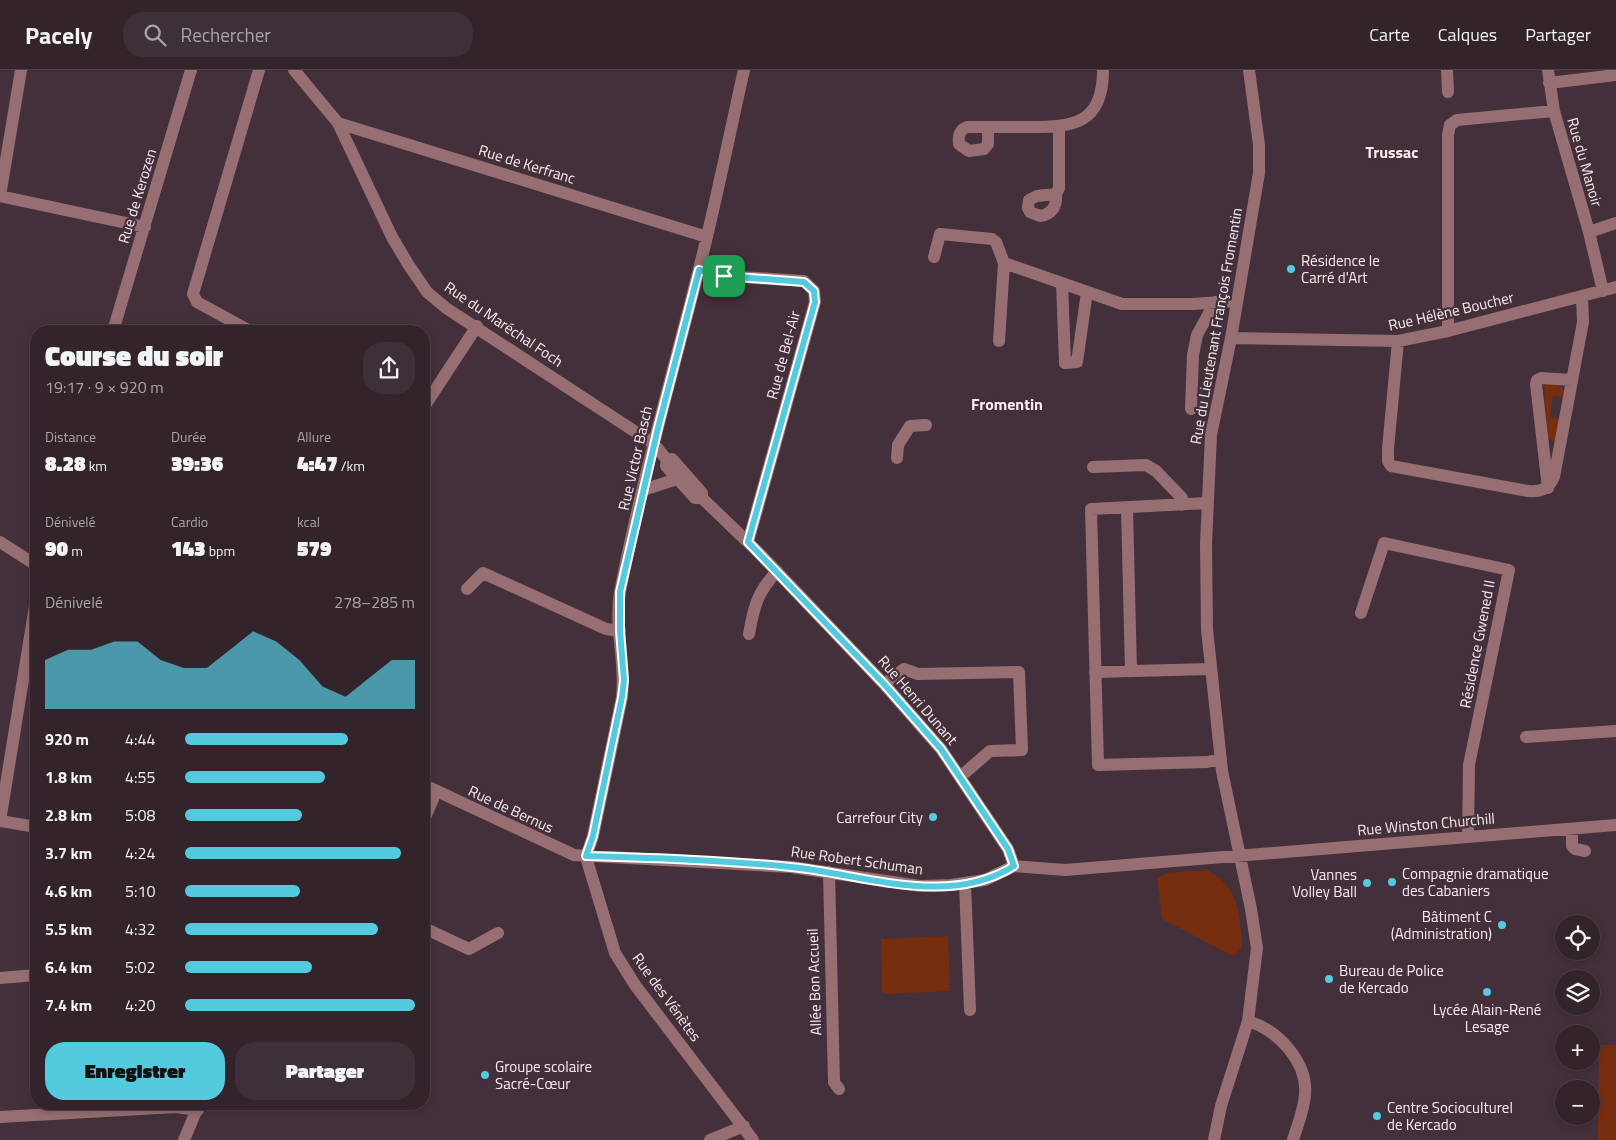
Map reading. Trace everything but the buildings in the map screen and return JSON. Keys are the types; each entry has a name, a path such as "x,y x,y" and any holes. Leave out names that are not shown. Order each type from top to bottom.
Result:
{"street":[{"path":"21,70 0,196 145,227"},
{"name":"Rue de Kerozen","path":"115,325 192,70"},
{"path":"239,325 197,302 193,294 259,70"},
{"name":"Rue du Maréchal Foch","path":"294,70 338,123 388,229 408,264 434,298 654,444"},
{"name":"Rue Victor Basch","path":"586,856 593,836 622,697 624,667 620,631 620,592 654,444 707,237 744,70"},
{"path":"988,128 1059,127 1077,122 1097,104 1102,92 1102,70"},
{"name":"Rue du Lieutenant François Fromentin","path":"1214,1140 1221,1106 1248,1020 1257,948 1252,908 1239,856 1221,759 1207,629 1207,503 1211,435 1231,338 1259,173 1259,145 1249,70"},
{"path":"1447,70 1448,92"},
{"path":"1548,76 1616,74"},
{"name":"Rue du Manoir","path":"1548,76 1554,111 1589,232 1603,291"},
{"path":"1448,331 1448,135 1450,125 1457,120 1554,111"},
{"name":"Rue de Kerfranc","path":"338,123 707,237"},
{"path":"1056,194 1059,181 1059,127"},
{"path":"1589,232 1616,223"},
{"path":"934,257 940,234 992,239 996,242 1004,262 999,342"},
{"path":"1004,262 1087,292 1133,305 1237,301"},
{"name":"Rue de Bel-Air","path":"699,270 724,276 804,282 814,291 815,302 748,542"},
{"path":"1062,283 1063,354 1065,363 1077,362 1087,292"},
{"name":"Rue Hélène Boucher","path":"1231,338 1398,342 1448,331 1616,287"},
{"path":"1398,342 1388,449 1388,461 1391,466 1528,491 1544,490 1548,488 1554,477 1583,322 1582,296"},
{"path":"1191,409 1192,355 1197,335 1215,302"},
{"path":"430,398 476,326"},
{"path":"1548,488 1537,380 1572,380"},
{"path":"897,458 898,445 910,426 926,425"},
{"name":"Rue Henri Dunant","path":"654,444 667,460 666,466 677,479 695,498 702,498 748,542 884,684 941,749 1008,849 1014,866"},
{"name":"Rue Henri Dunant","path":"667,460 672,459 702,492 702,498"},
{"path":"1093,467 1146,465 1156,471 1182,498 1182,505"},
{"path":"643,490 677,479"},
{"path":"1207,503 1091,509 1098,765 1210,762 1221,759"},
{"path":"1127,508 1131,671"},
{"path":"0,542 30,561"},
{"name":"Résidence Gwened II","path":"1361,613 1384,542 1509,570 1469,765 1468,836"},
{"path":"749,634 754,606 762,588 776,572"},
{"path":"467,589 483,573 606,629 620,631"},
{"path":"30,637 0,821 30,826"},
{"path":"1095,672 1210,668"},
{"path":"884,684 904,669 918,674 1019,672 1022,750 990,752 960,777"},
{"path":"1526,737 1616,730"},
{"name":"Rue de Bernus","path":"430,788 562,851 586,856"},
{"path":"430,806 436,792"},
{"name":"Rue Winston Churchill","path":"1239,856 1616,825"},
{"path":"1572,829 1572,846 1575,849 1585,851"},
{"name":"Rue Robert Schuman","path":"586,856 791,867 904,885 965,883 999,875 1014,866"},
{"name":"Rue des Vénètes","path":"586,856 616,953 635,985 753,1140"},
{"path":"1014,866 1065,870 1239,856"},
{"name":"Allée Bon Accueil","path":"828,872 834,1082 840,1089"},
{"path":"965,883 970,1010"},
{"path":"430,931 469,949 498,933"},
{"path":"0,978 30,976"},
{"path":"1248,1020 1260,1025 1288,1048 1298,1063 1305,1080 1305,1096 1293,1140"},
{"path":"0,1117 123,1110"},
{"path":"184,1140 197,1110"},
{"path":"710,1140 744,1126"}],"shaded area":[{"path":"1548,383 1558,385 1564,391 1563,397 1553,396 1550,417 1560,419 1556,440 1553,441 1548,436 1544,387"},
{"path":"1207,870 1226,884 1235,901 1240,921 1242,948 1233,956 1162,919 1157,878 1168,873"},
{"path":"948,936 950,991 885,994 882,990 881,939"},
{"path":"1600,1045 1616,1045 1616,1140 1598,1140 1598,1125 1600,1125"}],"place":[{"name":"Résidence le Carré d'Art","path":"1291,269"},
{"name":"Carrefour City","path":"933,817"},
{"name":"Compagnie dramatique des Cabaniers","path":"1392,882"},
{"name":"Vannes Volley Ball","path":"1367,883"},
{"name":"Bâtiment C (Administration)","path":"1502,925"},
{"name":"Bureau de Police de Kercado","path":"1329,979"},
{"name":"Lycée Alain-René Lesage","path":"1487,992"},
{"name":"Groupe scolaire Sacré-Cœur","path":"485,1075"},
{"name":"Centre Socioculturel de Kercado","path":"1377,1116"}],"district":[{"name":"Trussac","path":"1392,152"},
{"name":"Fromentin","path":"1007,404"}],"route":[{"path":"699,270 724,276 804,282 810,285 814,291 815,302 748,542 884,684 941,749 1008,849 1014,866 999,875 985,880 951,885 920,886 791,867 586,856 593,836 622,697 624,667 620,631 620,592 658,428 699,270"}]}
